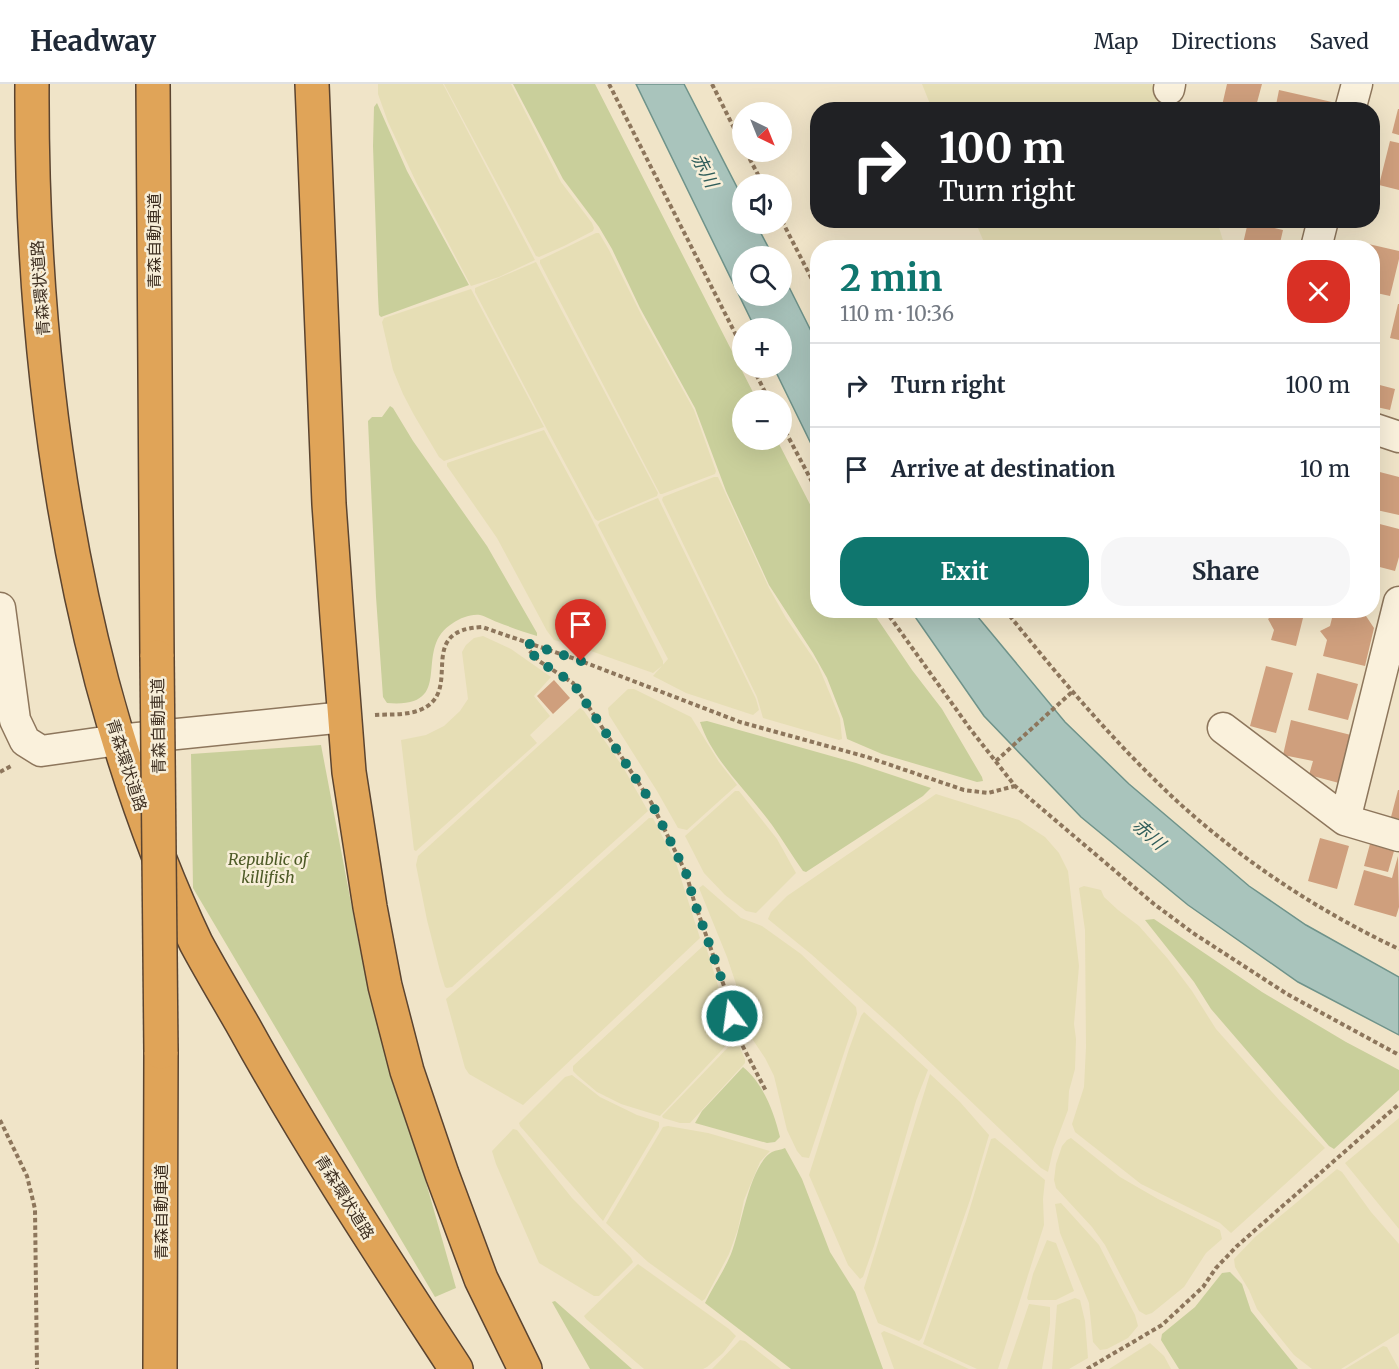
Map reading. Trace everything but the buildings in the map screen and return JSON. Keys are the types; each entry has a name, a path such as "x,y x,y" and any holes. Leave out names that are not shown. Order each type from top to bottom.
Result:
{"highway":[{"name":"青森環状道路","path":"32,84 35,214 42,336 52,428 82,602 118,740 155,846 197,945 276,1084 350,1206 456,1369"},
{"name":"青森自動車道","path":"153,84 161,1052 160,1369"},
{"path":"312,84 329,504 349,772 370,907 385,986 407,1071 481,1279 525,1369"}],"street":[{"path":"1352,102 1357,84"},
{"path":"1380,431 1399,437"},
{"path":"1345,820 1390,602"},
{"path":"0,608 15,720 25,741 41,751 118,740 345,717"},
{"path":"1223,728 1345,820 1399,836"}],"path":[{"path":"609,84 732,328"},
{"path":"712,84 732,124"},
{"path":"789,234 810,275"},
{"path":"792,444 810,479"},
{"path":"890,618 1015,786 1154,904 1193,933 1287,994 1399,1055"},
{"path":"1012,618 1114,737 1179,803 1251,862 1339,916 1399,949"},
{"path":"345,717 404,713 424,709 437,696 446,642 470,627 482,627 581,661 740,722 867,757 964,790 988,793 1015,786"},
{"path":"527,643 529,650 539,661 573,683 651,802 686,873 724,986 739,1039 766,1091"},
{"path":"996,761 1073,691"},
{"path":"1087,1369 1162,1325 1203,1287 1216,1268 1237,1246 1399,1104"},
{"path":"0,1120 27,1176 35,1209 37,1369"}],"shaded area":[{"path":"378,84 443,84 535,260 499,277 471,286 416,182 388,122 378,94"},
{"path":"444,84 511,84 561,182 592,223 593,231 539,257 536,256"},
{"path":"922,84 1154,84 1163,102 929,102"},
{"path":"978,228 1219,228 1223,240 983,240"},
{"path":"599,233 609,250 643,318 694,410 716,471 715,474 662,494 540,263 540,260"},
{"path":"536,262 658,493 657,496 598,521 475,292 475,288"},
{"path":"471,289 544,427 444,461 439,457 403,394 393,370 382,322 384,318"},
{"path":"544,430 589,513 663,661 663,665 653,673 554,640 497,538 447,466 447,463"},
{"path":"718,477 769,588 818,665 840,718 842,739 763,718 757,697 662,500 663,497"},
{"path":"658,498 756,699 759,710 753,715 686,693 653,676 668,659 598,525 600,522"},
{"path":"483,636 511,649 551,677 534,696 550,716 530,735 537,743 416,851 414,850 401,740 426,735 444,726 460,711 468,699 462,652 474,638"},
{"path":"628,689 634,689 691,717 719,762 737,785 687,830 678,828 609,715 608,708"},
{"path":"580,708 623,767 648,811 452,987 447,988 440,971 427,920 416,865 418,856"},
{"path":"735,791 739,791 777,839 796,873 756,913 746,911 725,895 704,873 685,836"},
{"path":"936,794 1019,820 1045,837 1059,853 1068,871 1079,966 1074,1024 1075,1069 1069,1091 1068,1110 1053,1150 1048,1172 1041,1168 894,1028 768,919 771,912 787,896"},
{"path":"649,818 653,818 676,863 700,938 523,1105 469,1074 465,1068 446,999"},
{"path":"703,885 741,918 762,926 801,954 856,1007 857,1014 809,1158 802,1157 797,1151 787,1130 774,1076 749,1034 738,1004 736,984 727,957 699,888"},
{"path":"1084,886 1101,890 1104,897 1139,926 1192,991 1216,1029 1325,1148 1231,1233 1220,1223 1141,1184 1075,1132 1072,1124 1084,1087 1086,1047 1085,930 1079,888"},
{"path":"703,946 706,947 734,1037 660,1116 621,1104 597,1092 573,1071 573,1066"},
{"path":"864,1012 928,1070 916,1101 874,1246 863,1277 860,1279 848,1265 809,1175 849,1049"},
{"path":"736,1039 745,1063 690,1123 680,1123 663,1118 662,1116"},
{"path":"930,1074 960,1102 989,1135 970,1200 922,1338 919,1341 878,1323 864,1288"},
{"path":"572,1075 600,1097 637,1115 659,1122 659,1127 603,1221 519,1123 565,1077"},
{"path":"1399,1118 1399,1229 1345,1163"},
{"path":"663,1127 708,1133 770,1151 760,1162 744,1200 738,1229 729,1254 702,1301 648,1262 606,1223"},
{"path":"513,1129 517,1130 572,1198 631,1258 633,1262 599,1296 594,1296 539,1263 492,1151"},
{"path":"995,1138 1045,1180 1044,1225 998,1369 977,1369 923,1344 966,1221 991,1139"},
{"path":"1071,1138 1120,1177 1220,1230 1222,1239 1206,1253 1184,1287 1152,1313 1146,1315 1139,1311 1105,1245 1092,1227 1056,1188 1054,1180 1056,1164 1062,1146"},
{"path":"1337,1169 1342,1172 1371,1212 1399,1244 1399,1333 1341,1369 1312,1369 1294,1355 1257,1309 1235,1267 1234,1259 1255,1237"},
{"path":"1061,1203 1099,1245 1135,1315 1138,1326 1128,1338 1107,1349 1100,1350 1093,1342 1089,1303 1060,1233 1055,1204"},
{"path":"1047,1240 1056,1243 1074,1291 1056,1300 1028,1300 1033,1274"},
{"path":"638,1264 736,1336 723,1353 707,1367 703,1369 644,1369 586,1319 584,1316"},
{"path":"1075,1298 1080,1300 1085,1321 1088,1358 1069,1369 1052,1369 1057,1305"},
{"path":"1029,1304 1050,1307 1050,1323 1042,1369 1007,1369"},
{"path":"884,1331 969,1369 894,1369 881,1333"},
{"path":"740,1340 745,1341 781,1369 712,1369"},
{"path":"1150,1343 1164,1356 1171,1369 1109,1369"},
{"path":"1383,1346 1387,1347 1399,1369 1345,1369"}],"green space":[{"path":"513,84 595,84 732,351 732,378 746,378 752,390 732,390 732,450 782,450 810,504 810,618 877,618 942,709 983,781 977,782 882,754 847,739 843,719 827,678 769,585 726,491 695,408 599,227 563,179"},
{"path":"377,103 407,171 469,285 381,317 378,296 373,146 374,107"},
{"path":"390,406 487,546 537,636 480,615 462,618 441,634 435,647 428,687 422,697 409,702 387,703 383,697 376,597 368,421 372,417 382,417"},
{"path":"707,721 856,763 931,788 923,796 806,872 713,750 700,722"},
{"name":"Republic of killifish","path":"321,745 360,950 456,1288 435,1297 193,888 191,754"},
{"path":"1154,919 1262,992 1346,1042 1399,1070 1399,1090 1334,1149 1329,1146 1211,1009 1194,982 1145,920"},
{"path":"743,1067 757,1082 771,1109 780,1137 775,1142 767,1143 695,1123 702,1111"},
{"path":"785,1148 802,1179 830,1252 855,1292 883,1369 791,1369 705,1303 731,1254 757,1170 772,1152"},
{"path":"1230,1272 1242,1284 1251,1311 1298,1369 1179,1369 1161,1340 1162,1334 1195,1307 1222,1273"},
{"path":"555,1301 632,1369 590,1369 552,1302"}],"water":[{"name":"赤川","path":"636,84 684,84 732,178 732,234 761,234 768,246 732,246 732,281"},
{"path":"792,293 810,329 810,442 792,405 792,390 785,390 779,378 792,378 792,318 750,318 744,306 792,306"},
{"name":"赤川","path":"916,618 979,618 1065,722 1129,784 1249,886 1306,925 1399,977 1399,1035 1298,982 1188,905 1081,817 984,716"}],"route":[{"path":"581,661 527,643 529,650 539,661 573,683 651,802 686,873 732,1016"}]}
